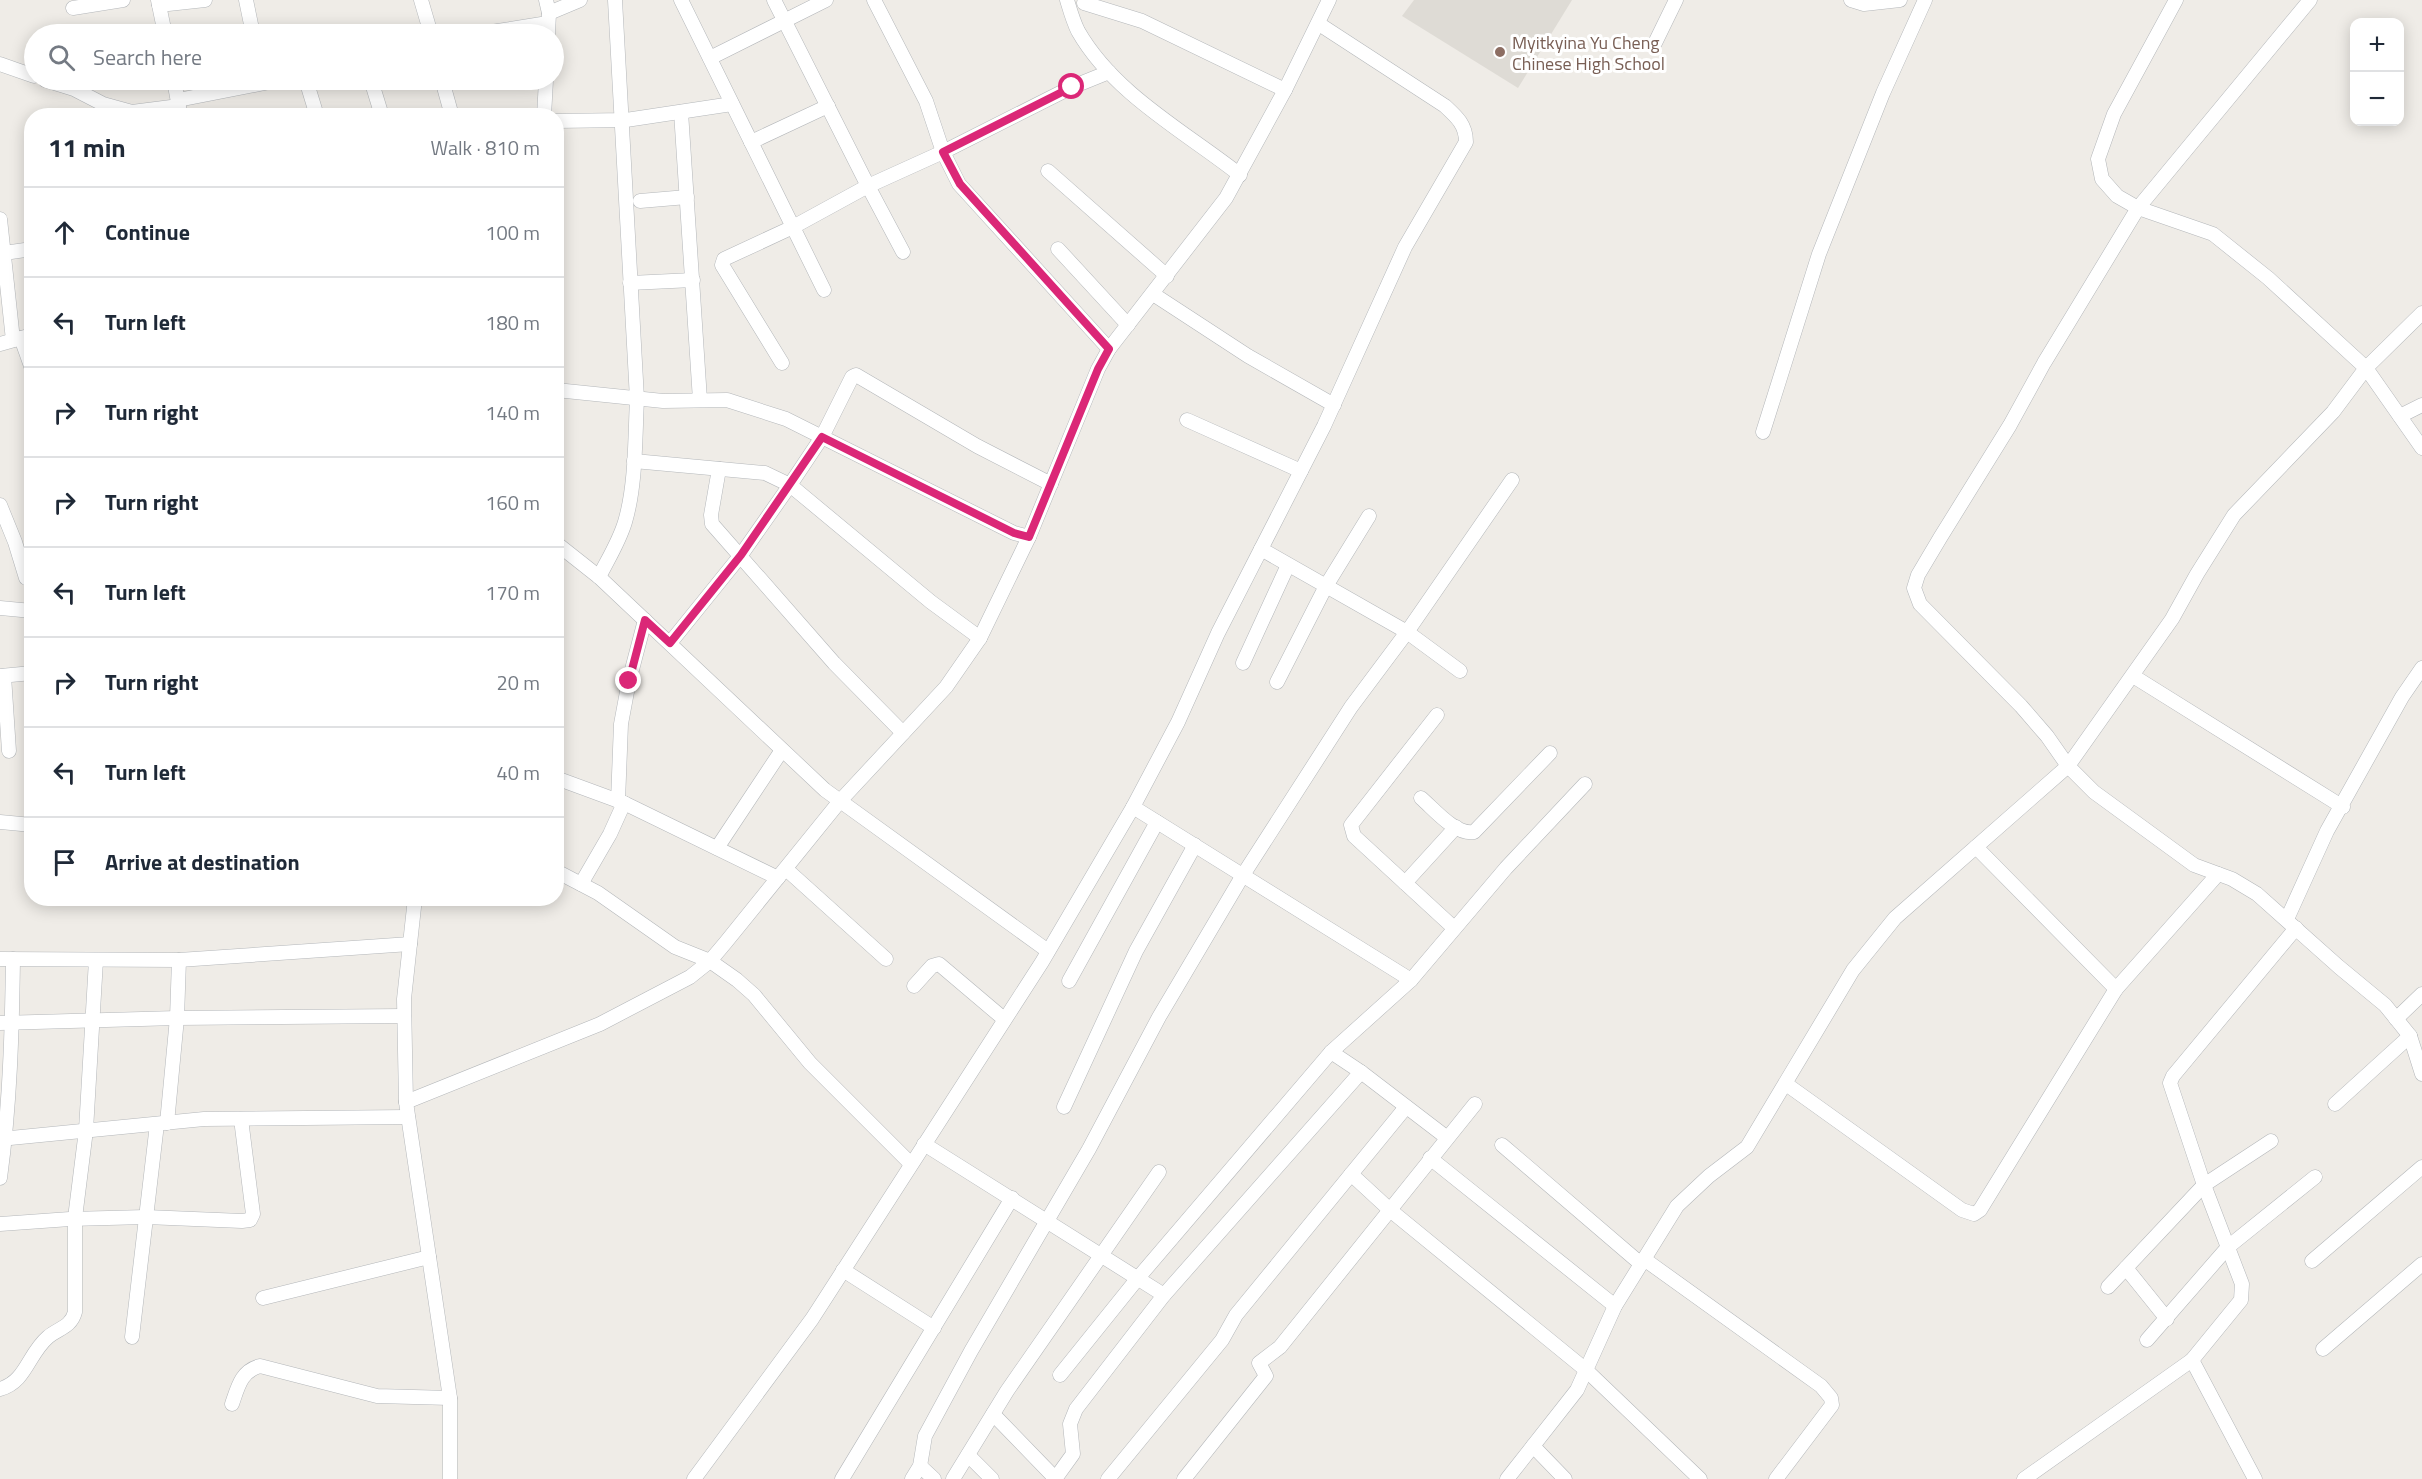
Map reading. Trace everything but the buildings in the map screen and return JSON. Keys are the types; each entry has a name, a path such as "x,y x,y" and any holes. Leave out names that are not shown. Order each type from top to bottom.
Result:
{"street":[{"path":"73,8 123,0"},
{"path":"163,24 158,3 205,0"},
{"path":"246,0 251,24"},
{"path":"421,0 428,24"},
{"path":"522,24 548,18 580,0"},
{"path":"599,577 626,520 634,461 637,399 615,0"},
{"path":"681,0 824,290"},
{"path":"774,0 903,252"},
{"path":"710,58 826,0"},
{"path":"874,0 926,101 943,152 960,184 1109,349"},
{"path":"1067,0 1077,29 1101,64 1174,127 1240,176"},
{"path":"1085,0 1084,3 1142,21 1285,90"},
{"path":"406,1102 600,1024 690,977 710,961 840,801 946,687 980,638 1029,537 1098,369 1109,349 1167,276 1240,176 1329,0"},
{"path":"1655,43 1676,0"},
{"path":"1851,0 1864,4 1900,0"},
{"path":"1763,432 1819,254 1882,93 1925,0"},
{"path":"2176,0 2114,114 2098,159 2102,179 2117,196 2138,208 2212,234 2268,278 2366,368 2422,448"},
{"path":"2310,0 2138,208 1918,575 1914,588 1920,604 2021,706 2047,736 2068,766 2094,792 2194,865 2218,874 2257,894 2385,1005 2410,1036 2422,1074"},
{"path":"713,1479 698,1475 812,1319 1048,951 1133,807 1178,722 1218,633 1334,405 1405,247 1466,142 1466,130 1458,117 1445,105 1318,24"},
{"path":"0,64 24,72"},
{"path":"782,363 722,265 724,259 793,227 868,186 943,152 1072,87 1109,72"},
{"path":"76,90 103,104 118,108"},
{"path":"176,90 179,107 234,90"},
{"path":"309,90 315,108"},
{"path":"374,90 380,108"},
{"path":"445,90 450,108"},
{"path":"544,108 545,90"},
{"path":"564,121 621,121 732,104"},
{"path":"751,142 828,106"},
{"path":"681,112 700,400"},
{"path":"1048,171 1167,276"},
{"path":"640,201 687,197"},
{"path":"0,219 16,339 24,354"},
{"path":"1058,249 1128,325"},
{"path":"4,253 24,250"},
{"path":"630,284 693,279"},
{"path":"1153,294 1248,356 1334,405"},
{"path":"1507,1479 1577,1390 1615,1306 1677,1206 1709,1176 1747,1147 1853,970 1895,918 2068,766 2172,619 2234,515 2333,412 2366,368 2422,313"},
{"path":"670,643 741,555 790,485 822,437 852,377 856,375 977,446 1051,484"},
{"path":"564,391 663,401 727,400 786,419 1014,533 1029,537"},
{"path":"2400,416 2422,405"},
{"path":"1187,420 1301,471"},
{"path":"634,461 765,473 790,485 931,602 980,638"},
{"path":"719,469 711,514 712,524 834,663 903,732"},
{"path":"912,1479 920,1466 925,1436 971,1351 1089,1149 1159,1017 1243,875 1351,706 1407,632 1512,480"},
{"path":"0,505 24,571"},
{"path":"1277,682 1326,586 1369,516"},
{"path":"564,549 599,577 782,750 840,801 1048,951"},
{"path":"1261,549 1407,632 1460,671"},
{"path":"1243,663 1288,565"},
{"path":"0,608 24,610"},
{"path":"581,884 606,842 621,802 621,724 629,681 645,620"},
{"path":"2024,1479 2192,1360 2241,1300 2242,1284 2204,1185 2170,1083 2173,1076 2291,924 2327,831 2343,807 2402,697 2422,668"},
{"path":"9,751 2,676 24,674"},
{"path":"2133,676 2343,807"},
{"path":"1437,715 1351,825 1354,836 1455,928"},
{"path":"717,848 782,750"},
{"path":"1420,798 1456,827 1467,833 1474,832 1550,753"},
{"path":"564,781 621,802 717,848 782,873 886,959"},
{"path":"1060,1375 1138,1278 1331,1052 1411,980 1506,868 1585,784"},
{"path":"1133,807 1411,980"},
{"path":"0,822 24,824"},
{"path":"1069,981 1157,822"},
{"path":"1405,883 1456,827"},
{"path":"1064,1107 1136,951 1195,845"},
{"path":"1976,847 2116,989"},
{"path":"1786,1084 1962,1210 1974,1214 1980,1210 2116,989 2218,874"},
{"path":"564,875 598,892 675,946 710,961 754,995 810,1063 911,1164"},
{"path":"414,906 404,1016 406,1102 450,1398 450,1479"},
{"path":"0,1178 3,1138 6,959 179,960 410,944"},
{"path":"0,1389 14,1384 35,1349 70,1324 75,1312 75,1218 86,1130 96,960"},
{"path":"132,1337 146,1217 177,1018 179,960"},
{"path":"914,986 932,966 939,964 1004,1019"},
{"path":"2396,1019 2422,994"},
{"path":"6,1023 177,1018 404,1016"},
{"path":"2335,1104 2410,1036"},
{"path":"1331,1052 1446,1137"},
{"path":"993,1414 1055,1479 1073,1454 1070,1424 1076,1409 1164,1295 1361,1072"},
{"path":"1184,1479 1266,1376 1260,1363 1280,1347 1474,1104"},
{"path":"1108,1479 1222,1340 1236,1315 1406,1107"},
{"path":"3,1138 162,1123 242,1119 408,1117"},
{"path":"0,1224 75,1218 146,1217 250,1220 253,1214 242,1119"},
{"path":"2108,1287 2204,1185 2271,1141"},
{"path":"924,1144 1164,1295"},
{"path":"1502,1145 1642,1262 1821,1386 1831,1398 1832,1405 1776,1479"},
{"path":"1430,1158 1615,1306"},
{"path":"2312,1261 2422,1167"},
{"path":"953,1479 993,1414 1159,1172"},
{"path":"1351,1174 1390,1210 1586,1370 1700,1479"},
{"path":"2147,1340 2228,1247 2315,1177"},
{"path":"842,1479 901,1386 1012,1198"},
{"path":"263,1298 429,1257"},
{"path":"2323,1349 2422,1264"},
{"path":"2126,1268 2167,1319"},
{"path":"843,1270 934,1328"},
{"path":"2192,1360 2255,1479"},
{"path":"232,1404 243,1375 252,1368 260,1366 377,1396 450,1398"},
{"path":"1533,1446 1565,1479"},
{"path":"968,1455 992,1479"},
{"path":"920,1466 934,1479"}],"shaded area":[{"name":"Myitkyina Yu Cheng Chinese High School","path":"1414,0 1572,0 1518,88 1402,16"}],"place":[{"name":"Myitkyina Yu Cheng Chinese High School","path":"1500,52"}],"route":[{"path":"629,681 645,620 670,643 741,555 822,437 1014,533 1029,537 1098,369 1109,349 960,184 943,152 1072,87"}]}
